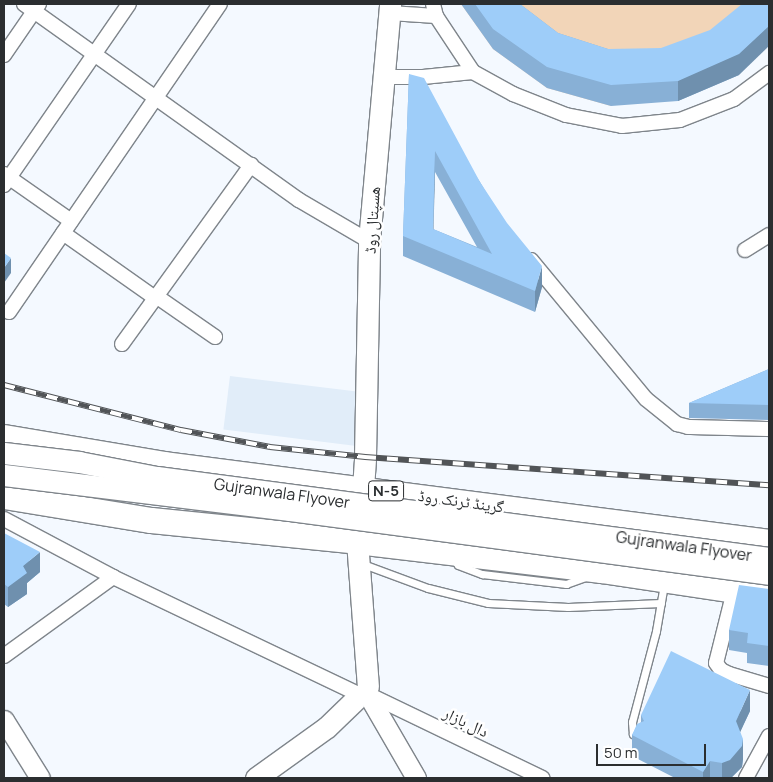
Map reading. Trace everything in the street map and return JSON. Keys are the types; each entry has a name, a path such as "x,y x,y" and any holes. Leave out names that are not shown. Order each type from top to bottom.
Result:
{"highway":[{"name":"گرینڈ ٹرنک روڈ","path":"4,437 163,464 363,488 769,542"},
{"path":"151,520 163,464"},
{"path":"4,496 359,552 448,553 601,570 662,592 734,591 769,595"},
{"path":"601,570 602,520"}],"main road":[{"name":"ھسپتال روڈ","path":"363,488 366,440 369,241 385,77 388,7"},
{"name":"Gujranwala Flyover","path":"4,453 79,462 157,477 769,558"},
{"name":"Gujranwala Flyover","path":"4,475 290,510 769,574"},
{"path":"276,778 317,748 365,697 359,552"},
{"path":"256,778 365,697"}],"street":[{"path":"129,4 5,179 155,297 215,337"},
{"path":"9,312 156,97 216,5"},
{"path":"4,55 32,6 94,54 299,200 369,241"},
{"path":"388,7 434,10 473,72 513,94 566,115 622,126 680,120 734,99 769,73"},
{"path":"385,77 423,77 473,72"},
{"path":"423,77 430,92"},
{"path":"122,344 250,165"},
{"path":"745,250 769,234"},
{"path":"522,248 646,399 665,416 677,424 688,427 769,429"},
{"name":"دال بازار","path":"4,519 113,577 365,697 542,778"},
{"path":"4,656 113,577"},
{"path":"734,591 716,663 721,670 729,674 769,686"},
{"path":"365,697 416,778"},
{"path":"6,731 40,778"},
{"path":"746,778 769,736"}],"lane":[{"path":"359,552 428,588 488,603 568,607 662,592 656,631 632,722 634,734 639,740"}],"shaded area":[{"path":"461,4 769,4 611,106 547,88 493,49"},
{"path":"230,376 363,392 356,446 223,430"}],"building":[{"path":"475,4 520,4 558,33 608,49 661,48 710,30 742,4 769,4 769,26 739,54 678,81 611,85 547,67 493,29"},
{"path":"409,74 424,78 480,182 507,223 542,266 535,291 403,236","holes":["435,151 492,254 433,229"]},
{"path":"4,253 11,258 4,268"},
{"path":"769,369 769,405 689,403"},
{"path":"4,533 40,552 23,566 27,573 8,587 4,584"},
{"path":"739,585 769,589 769,646 747,643 748,633 729,630"},
{"path":"671,651 750,690 736,721 743,739 742,746 730,760 722,763 710,761 703,772 632,735 637,724 644,721 641,715"}],"railway":[{"path":"4,385 181,430 270,447 365,457 769,485"}]}
